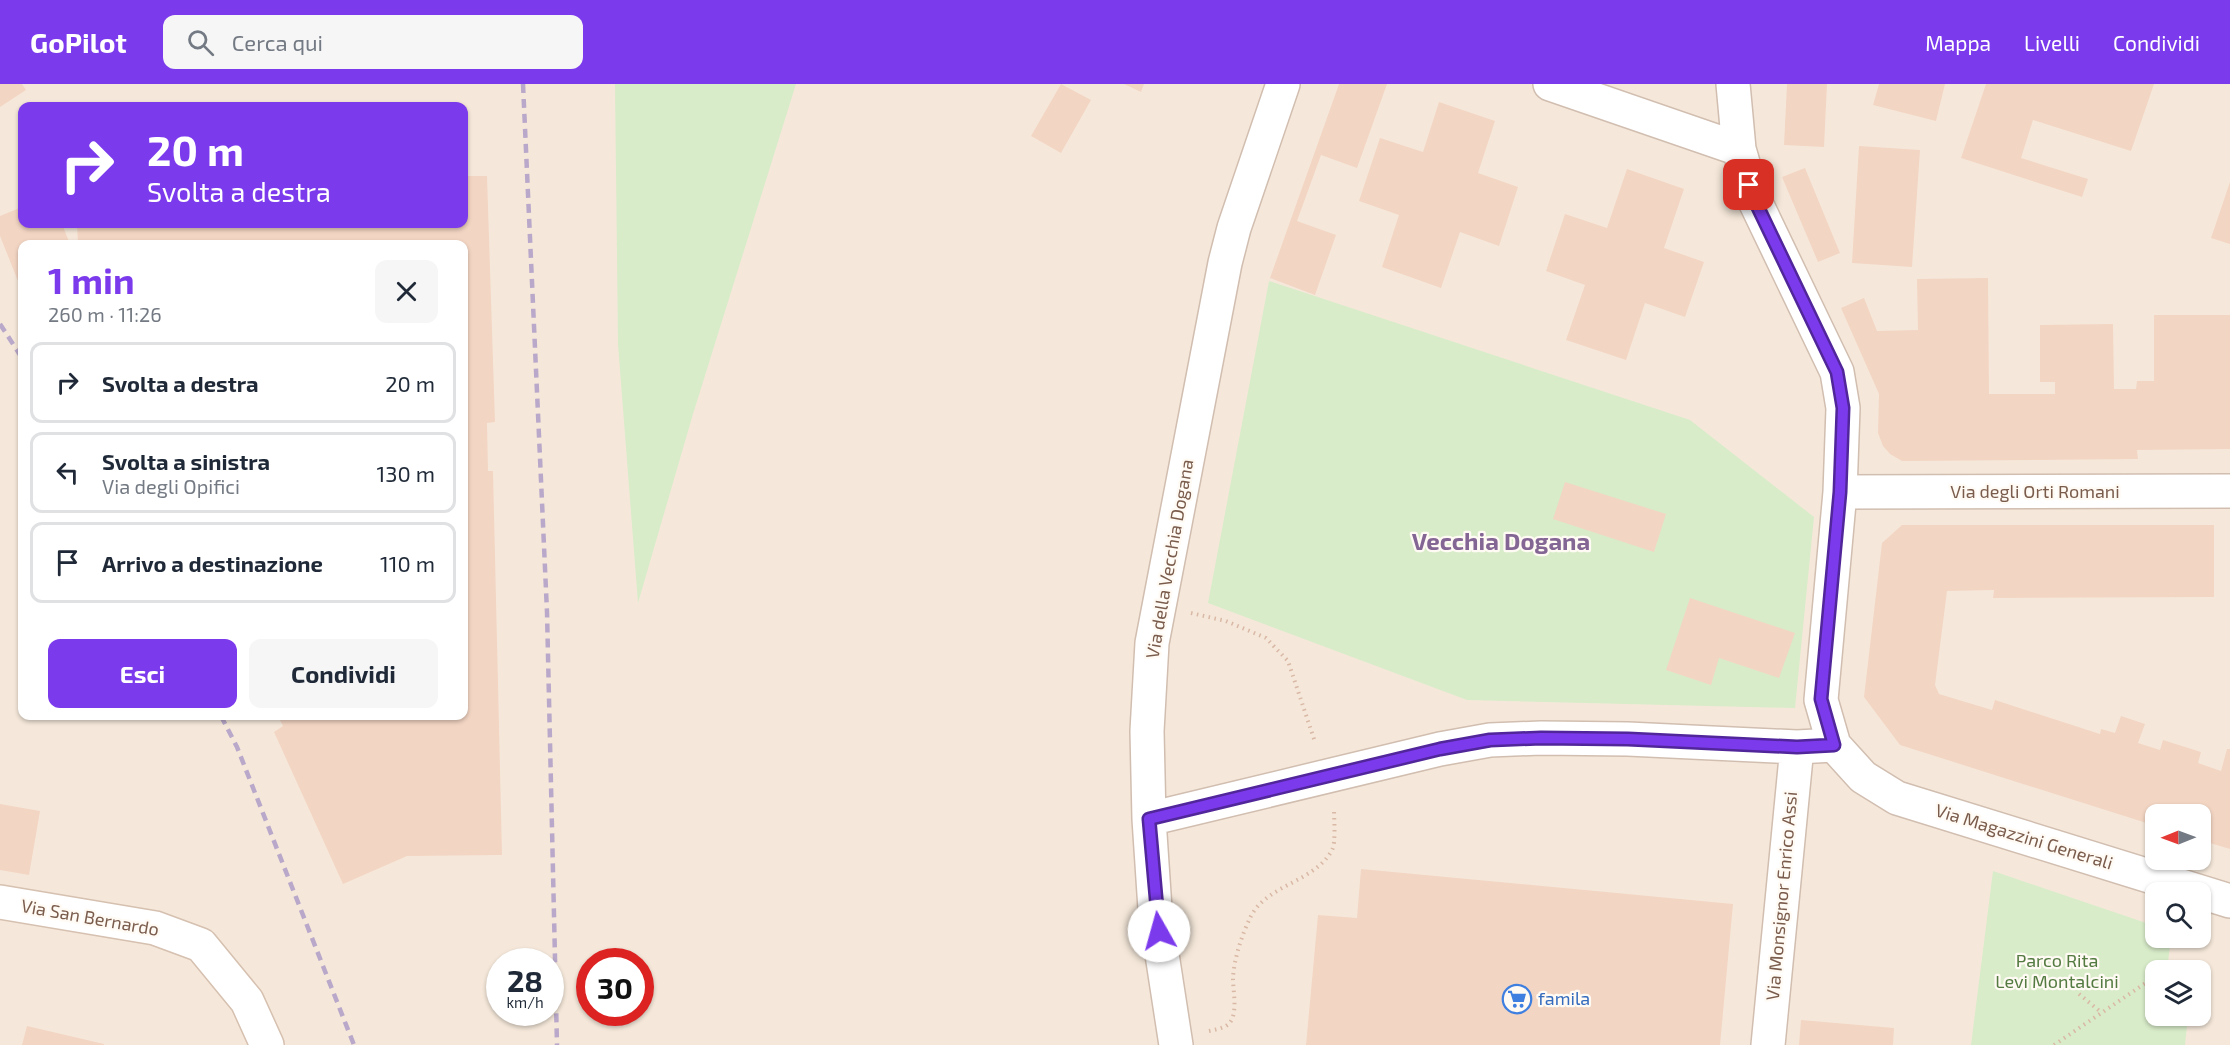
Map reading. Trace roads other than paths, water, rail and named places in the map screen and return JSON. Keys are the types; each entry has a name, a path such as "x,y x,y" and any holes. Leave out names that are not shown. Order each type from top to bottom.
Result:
{"street":[{"name":"Via della Vecchia Dogana","path":"1176,1042 1155,909 1149,819 1147,731 1152,643 1225,264 1234,228 1283,84"},
{"path":"1550,84 1739,149"},
{"path":"1149,819 1440,749 1490,740 1628,739 1797,747 1834,745 1821,699 1840,492 1843,408 1837,372 1753,197 1739,149 1733,84"},
{"name":"Via degli Orti Romani","path":"1840,492 2230,491"},
{"name":"Via Magazzini Generali","path":"1834,745 1863,777 1897,798 2230,901"},
{"name":"Via Monsignor Enrico Assi","path":"1768,1045 1797,747"},
{"name":"Via San Bernardo","path":"0,902 154,928 201,945 247,1000 267,1045"}],"railway":[{"path":"523,84 547,612 557,1045"},
{"path":"0,324 18,352"},
{"path":"223,720 237,747 354,1045"}],"place":[{"name":"famila","path":"1517,999"}],"district":[{"name":"Vecchia Dogana","path":"1501,542"}],"park label":[{"name":"Parco Rita Levi Montalcini","path":"2057,971"}]}
